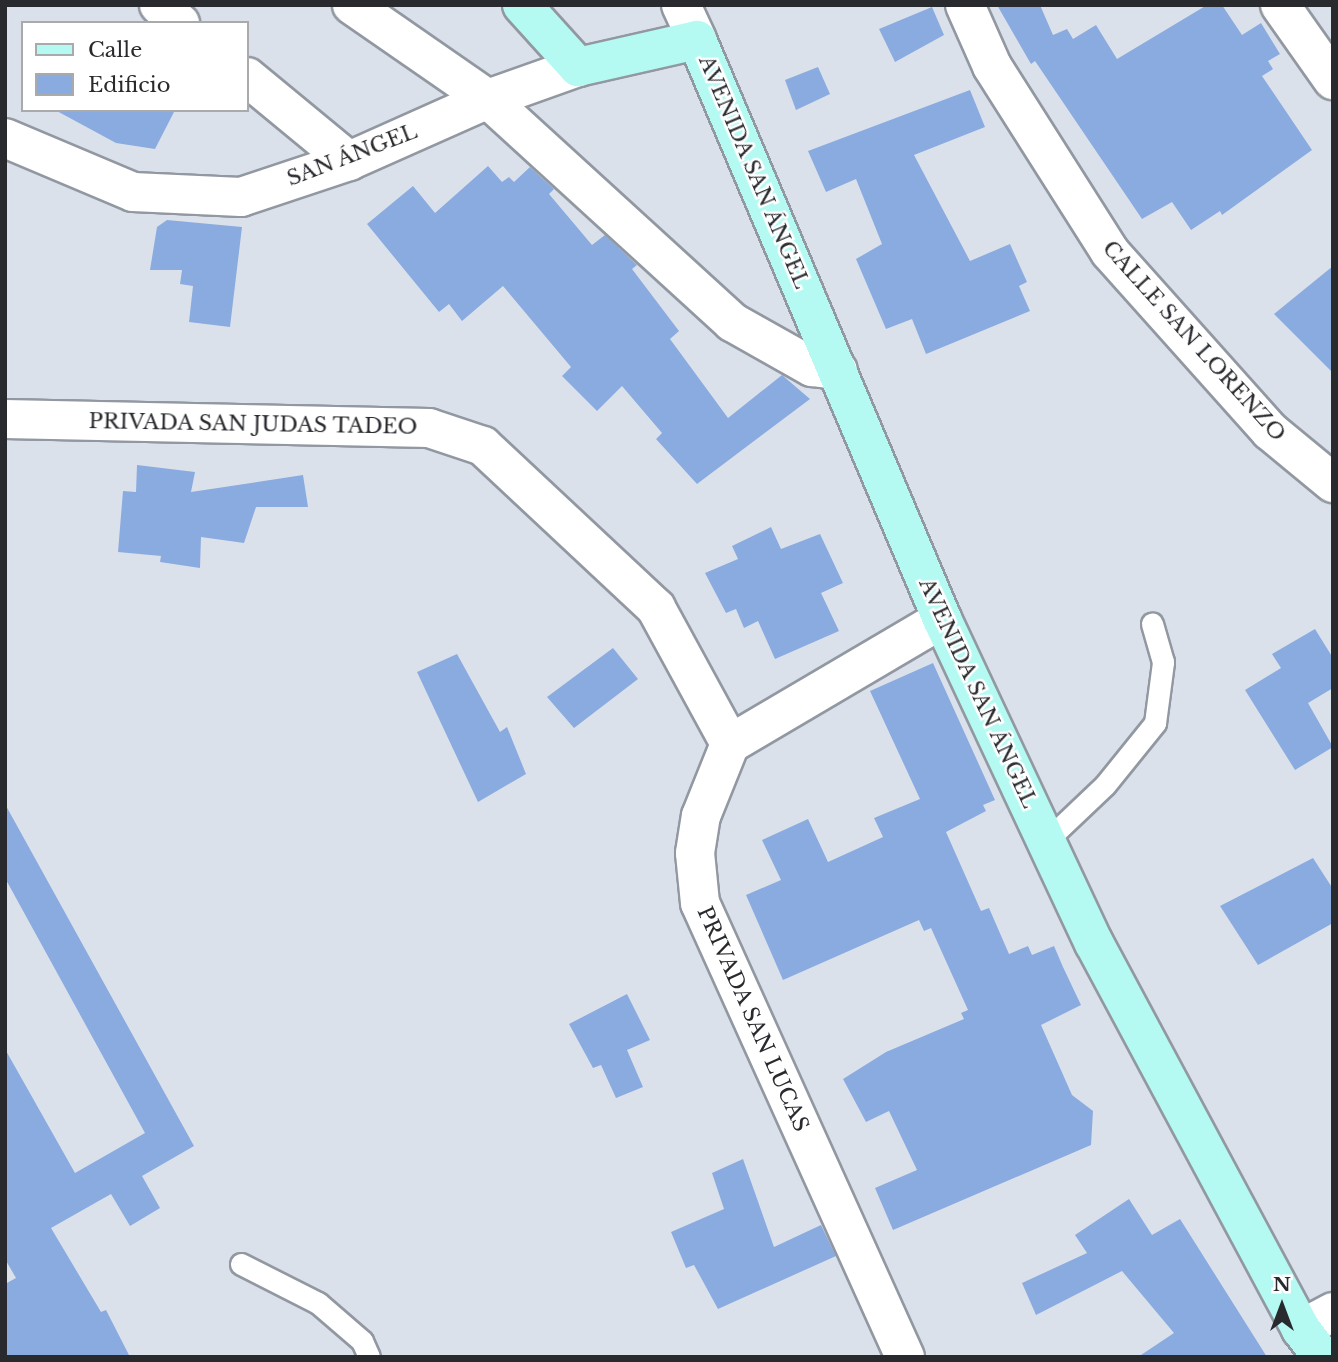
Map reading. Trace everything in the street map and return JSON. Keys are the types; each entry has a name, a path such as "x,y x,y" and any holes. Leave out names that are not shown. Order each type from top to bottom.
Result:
{"main road":[{"path":"522,5 578,68"},
{"name":"SAN ÁNGEL","path":"578,68 697,40"},
{"name":"AVENIDA SAN ÁNGEL","path":"697,40 942,619 1094,943 1319,1333"}],"street":[{"path":"159,5 178,21"},
{"path":"352,5 378,16 488,99 732,321 812,367 838,370"},
{"name":"AVENIDA SAN ÁNGEL","path":"681,5 697,40"},
{"name":"CALLE SAN LORENZO","path":"965,5 992,66 1110,252 1270,431 1333,484"},
{"path":"1280,5 1333,80"},
{"name":"SAN ÁNGEL","path":"5,138 133,192 241,197 349,161 488,99 578,68"},
{"path":"248,78 349,161"},
{"name":"PRIVADA SAN JUDAS TADEO","path":"5,419 429,428 484,446 656,608 730,744"},
{"path":"730,744 942,619"},
{"name":"PRIVADA SAN LUCAS","path":"730,744 701,816 695,853 700,903 905,1357"}],"lane":[{"path":"1046,841 1105,785 1155,723 1163,662 1152,624"},
{"path":"241,1264 318,1303 362,1342 369,1357"}],"building":[{"path":"997,5 1040,5 1053,35 1067,29 1073,39 1096,25 1117,59 1207,5 1222,5 1242,35 1261,23 1280,54 1268,61 1273,69 1262,76 1312,150 1222,215 1220,211 1191,230 1172,202 1142,219 1035,61 1031,64"},
{"path":"932,7 944,35 895,62 879,29"},
{"path":"818,67 830,94 796,110 785,80"},
{"path":"970,90 985,127 914,155 970,261 1010,244 1027,282 1019,286 1030,311 926,354 912,319 886,329 856,259 882,244 856,179 826,192 808,151"},
{"path":"59,112 174,112 155,149 116,143"},
{"path":"488,166 502,182 509,177 514,182 530,167 554,189 549,194 592,245 605,235 637,265 632,269 679,331 670,339 728,418 782,375 810,399 697,484 656,439 662,433 622,386 597,411 562,376 571,367 503,286 462,321 449,304 439,312 367,224 413,186 435,213"},
{"path":"167,220 242,227 230,327 189,322 193,286 180,284 182,270 150,270 157,227"},
{"path":"1333,266 1333,373 1274,314"},
{"path":"137,465 195,472 191,492 303,475 308,507 256,507 244,543 201,537 200,568 160,562 161,556 118,552 123,491 136,492"},
{"path":"771,527 781,549 820,534 843,583 821,593 839,631 775,659 758,621 744,628 736,609 726,613 705,573 738,559 732,546"},
{"path":"1315,629 1333,658 1333,688 1308,703 1333,747 1295,770 1245,690 1281,668 1272,654"},
{"path":"613,648 638,679 574,728 547,697"},
{"path":"457,654 500,732 507,727 526,774 478,802 417,672"},
{"path":"933,663 995,800 983,805 986,811 946,832 981,911 989,908 1009,954 1028,946 1032,955 1054,946 1081,1005 1041,1025 1072,1095 1093,1111 1091,1145 893,1230 875,1188 917,1170 889,1111 866,1122 843,1079 886,1052 964,1019 961,1013 968,1010 931,928 924,931 919,920 783,980 746,895 781,880 762,840 808,819 828,862 883,837 874,818 920,799 870,691"},
{"path":"5,804 194,1146 142,1176 160,1208 130,1226 111,1194 51,1228 101,1312 106,1310 130,1357 5,1357 5,1284 16,1278 5,1259 5,1049 75,1173 145,1133 5,878"},
{"path":"1313,858 1333,889 1333,923 1258,965 1220,906"},
{"path":"627,994 650,1040 627,1050 643,1087 616,1098 601,1065 593,1068 569,1024"},
{"path":"743,1159 774,1247 821,1225 836,1256 718,1309 694,1265 686,1268 671,1232 724,1209 712,1173"},
{"path":"1129,1199 1152,1235 1180,1219 1267,1357 1138,1357 1174,1333 1122,1271 1036,1315 1022,1283 1087,1253 1075,1235"}]}
